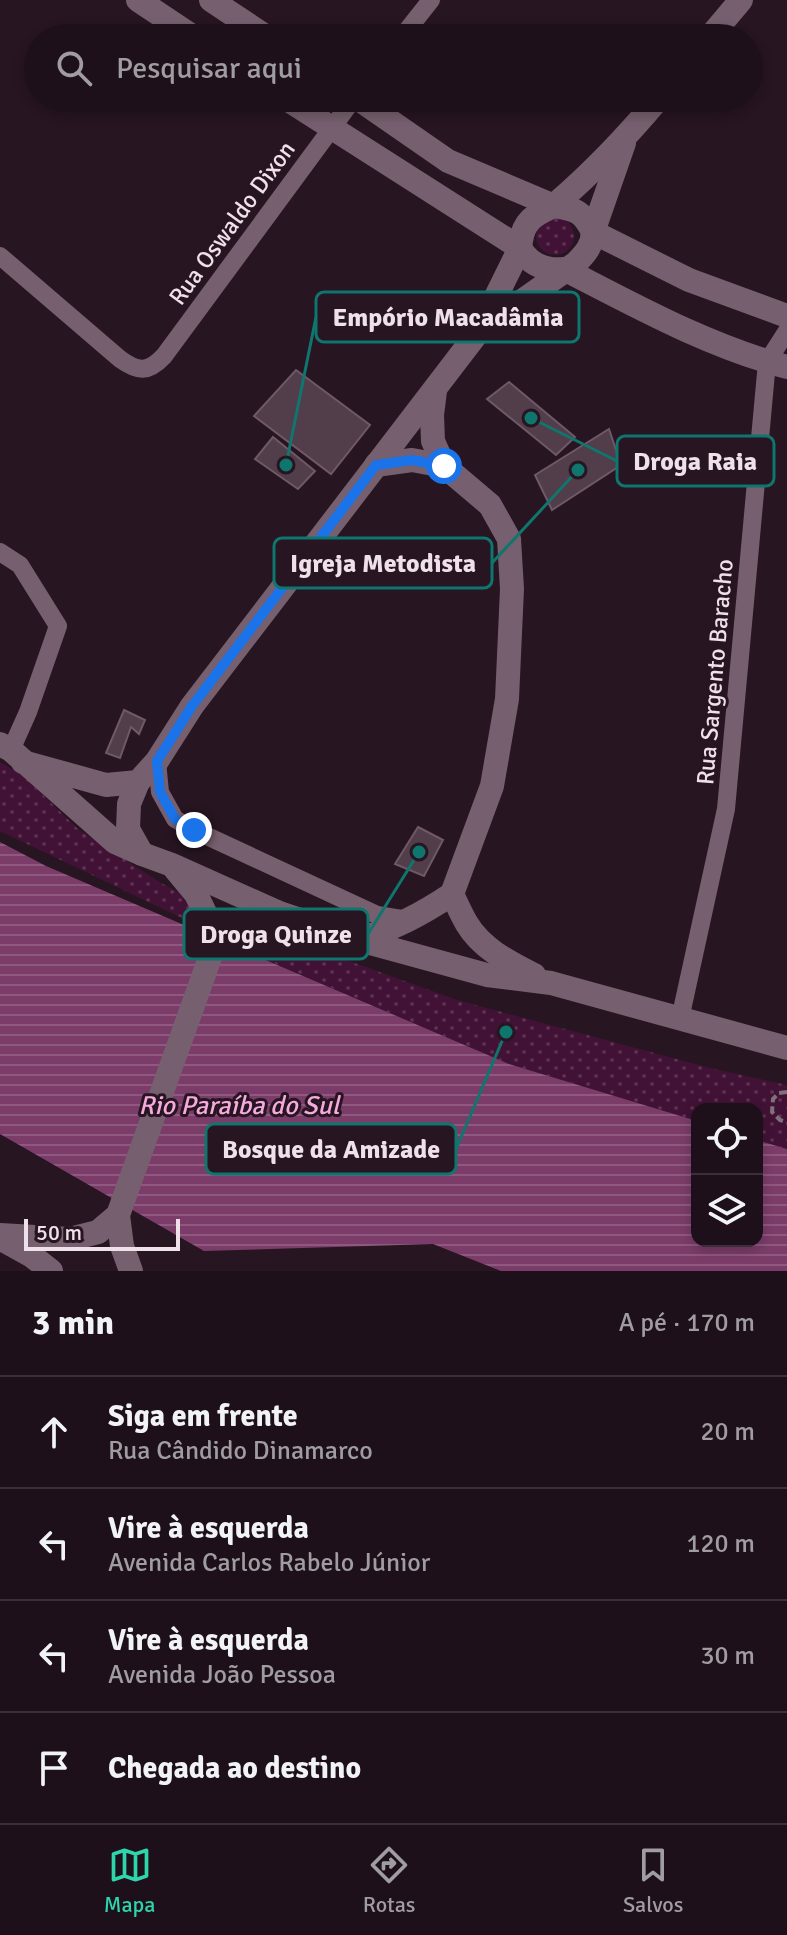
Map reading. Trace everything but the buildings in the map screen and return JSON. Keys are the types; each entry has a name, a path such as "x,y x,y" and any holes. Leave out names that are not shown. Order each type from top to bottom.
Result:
{"street":[{"path":"138,0 174,24"},
{"path":"211,0 247,24"},
{"path":"412,24 431,0"},
{"path":"721,24 741,0"},
{"path":"306,112 520,248 526,259 536,265 552,270 564,269 680,328 777,365"},
{"name":"Rua Oswaldo Dixon","path":"0,256 131,367 144,370 156,365 344,112"},
{"path":"376,112 448,161 554,206 573,209 586,218 593,232 689,280 787,316"},
{"path":"142,854 128,829 129,804 138,782 157,761 192,706 479,331 520,248 521,235 527,223 538,212 554,206 627,137 648,112"},
{"path":"479,331 587,252 627,137"},
{"name":"Rua Sargento Baracho","path":"680,1019 726,809 777,365 787,331"},
{"path":"359,940 394,928 452,894 492,786 507,699 512,589 509,539 490,505 444,466 433,441 432,415 436,388"},
{"path":"376,465 412,460 444,466"},
{"path":"0,552 20,565 58,626 11,752"},
{"path":"11,752 115,842 277,912 359,940 487,975 551,983 787,1048"},
{"path":"11,752 106,785 138,782"},
{"path":"157,761 160,792 175,819 184,825 377,915 409,920"},
{"path":"172,865 196,894 216,942"},
{"path":"452,894 468,925 485,946 507,962 551,983"},
{"path":"131,1271 122,1246 119,1212 216,942 230,928 248,918 277,912"},
{"path":"0,1237 70,1239 98,1232 119,1212"},
{"path":"0,1237 51,1271"}],"path":[{"path":"787,1092 779,1093 773,1099 772,1112 787,1122"}],"shaded area":[{"path":"555,217 569,222 574,236 569,250 555,255 541,250 536,236 541,222"},
{"path":"0,762 22,775 78,829 161,883 192,899 186,920 0,831"},
{"path":"277,935 457,1000 710,1068 787,1085 787,1149 763,1142 763,1103 691,1103 691,1119 509,1064 241,949 257,937"}],"water":[{"name":"Rio Paraíba do Sul","path":"0,842 46,866 509,1064 691,1119 691,1247 763,1247 763,1142 787,1149 787,1271 501,1271 433,1244 204,1251 0,1134"}],"place":[{"name":"Droga Raia","path":"531,418"},
{"name":"Empório Macadâmia","path":"286,465"},
{"name":"Igreja Metodista","path":"578,470"},
{"name":"Droga Quinze","path":"419,852"},
{"name":"Bosque da Amizade","path":"506,1032"}],"route":[{"path":"194,830 175,819 160,792 157,761 192,706 376,465 412,460 444,466"}]}
